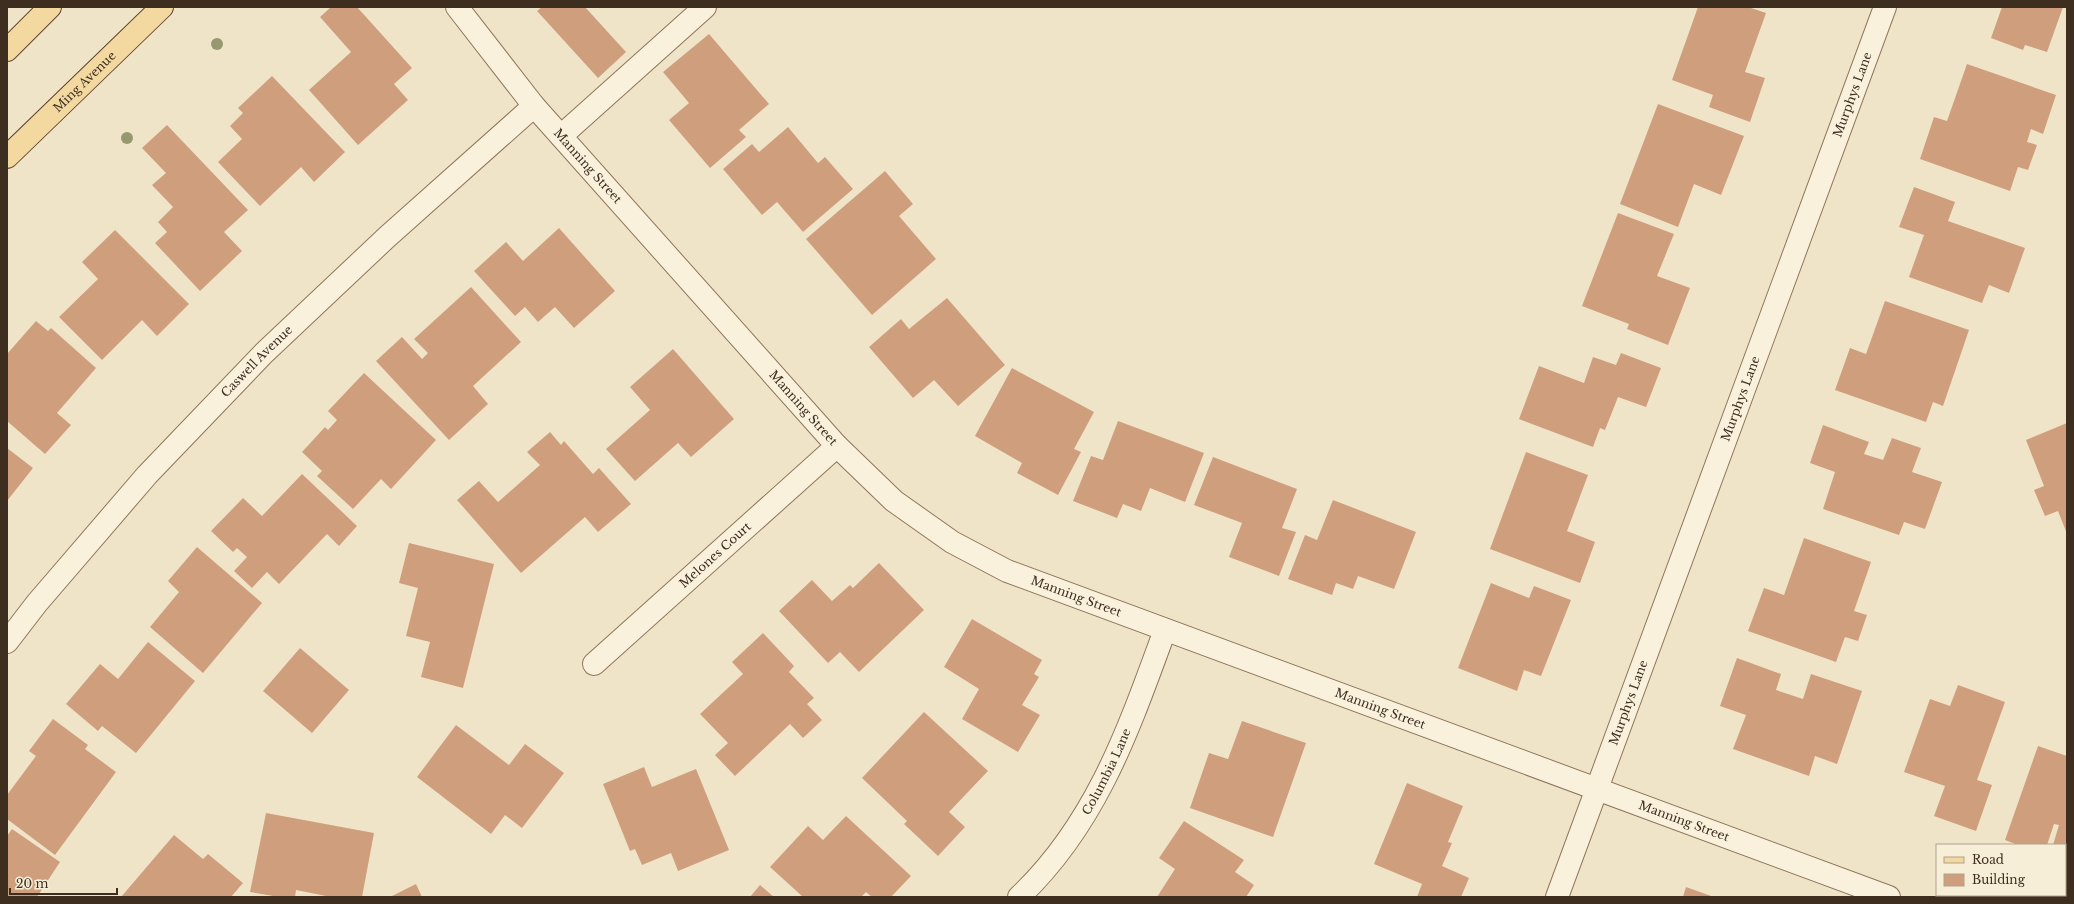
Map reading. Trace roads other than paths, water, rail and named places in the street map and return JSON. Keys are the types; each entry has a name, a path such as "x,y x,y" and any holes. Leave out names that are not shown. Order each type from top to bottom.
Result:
{"main road":[{"path":"7,50 50,7"},
{"name":"Ming Avenue","path":"7,157 162,7"}],"street":[{"name":"Manning Street","path":"457,7 534,106 837,446 894,501 952,542 1007,571 1888,897"},
{"path":"561,136 705,7"},
{"name":"Murphys Lane","path":"1557,897 1885,7"},
{"name":"Caswell Avenue","path":"7,642 37,603 147,475 264,353 387,237 534,106"},
{"name":"Melones Court","path":"594,664 837,446"},
{"name":"Columbia Lane","path":"1019,897 1034,883 1076,830 1110,770 1130,723 1164,630"}]}
